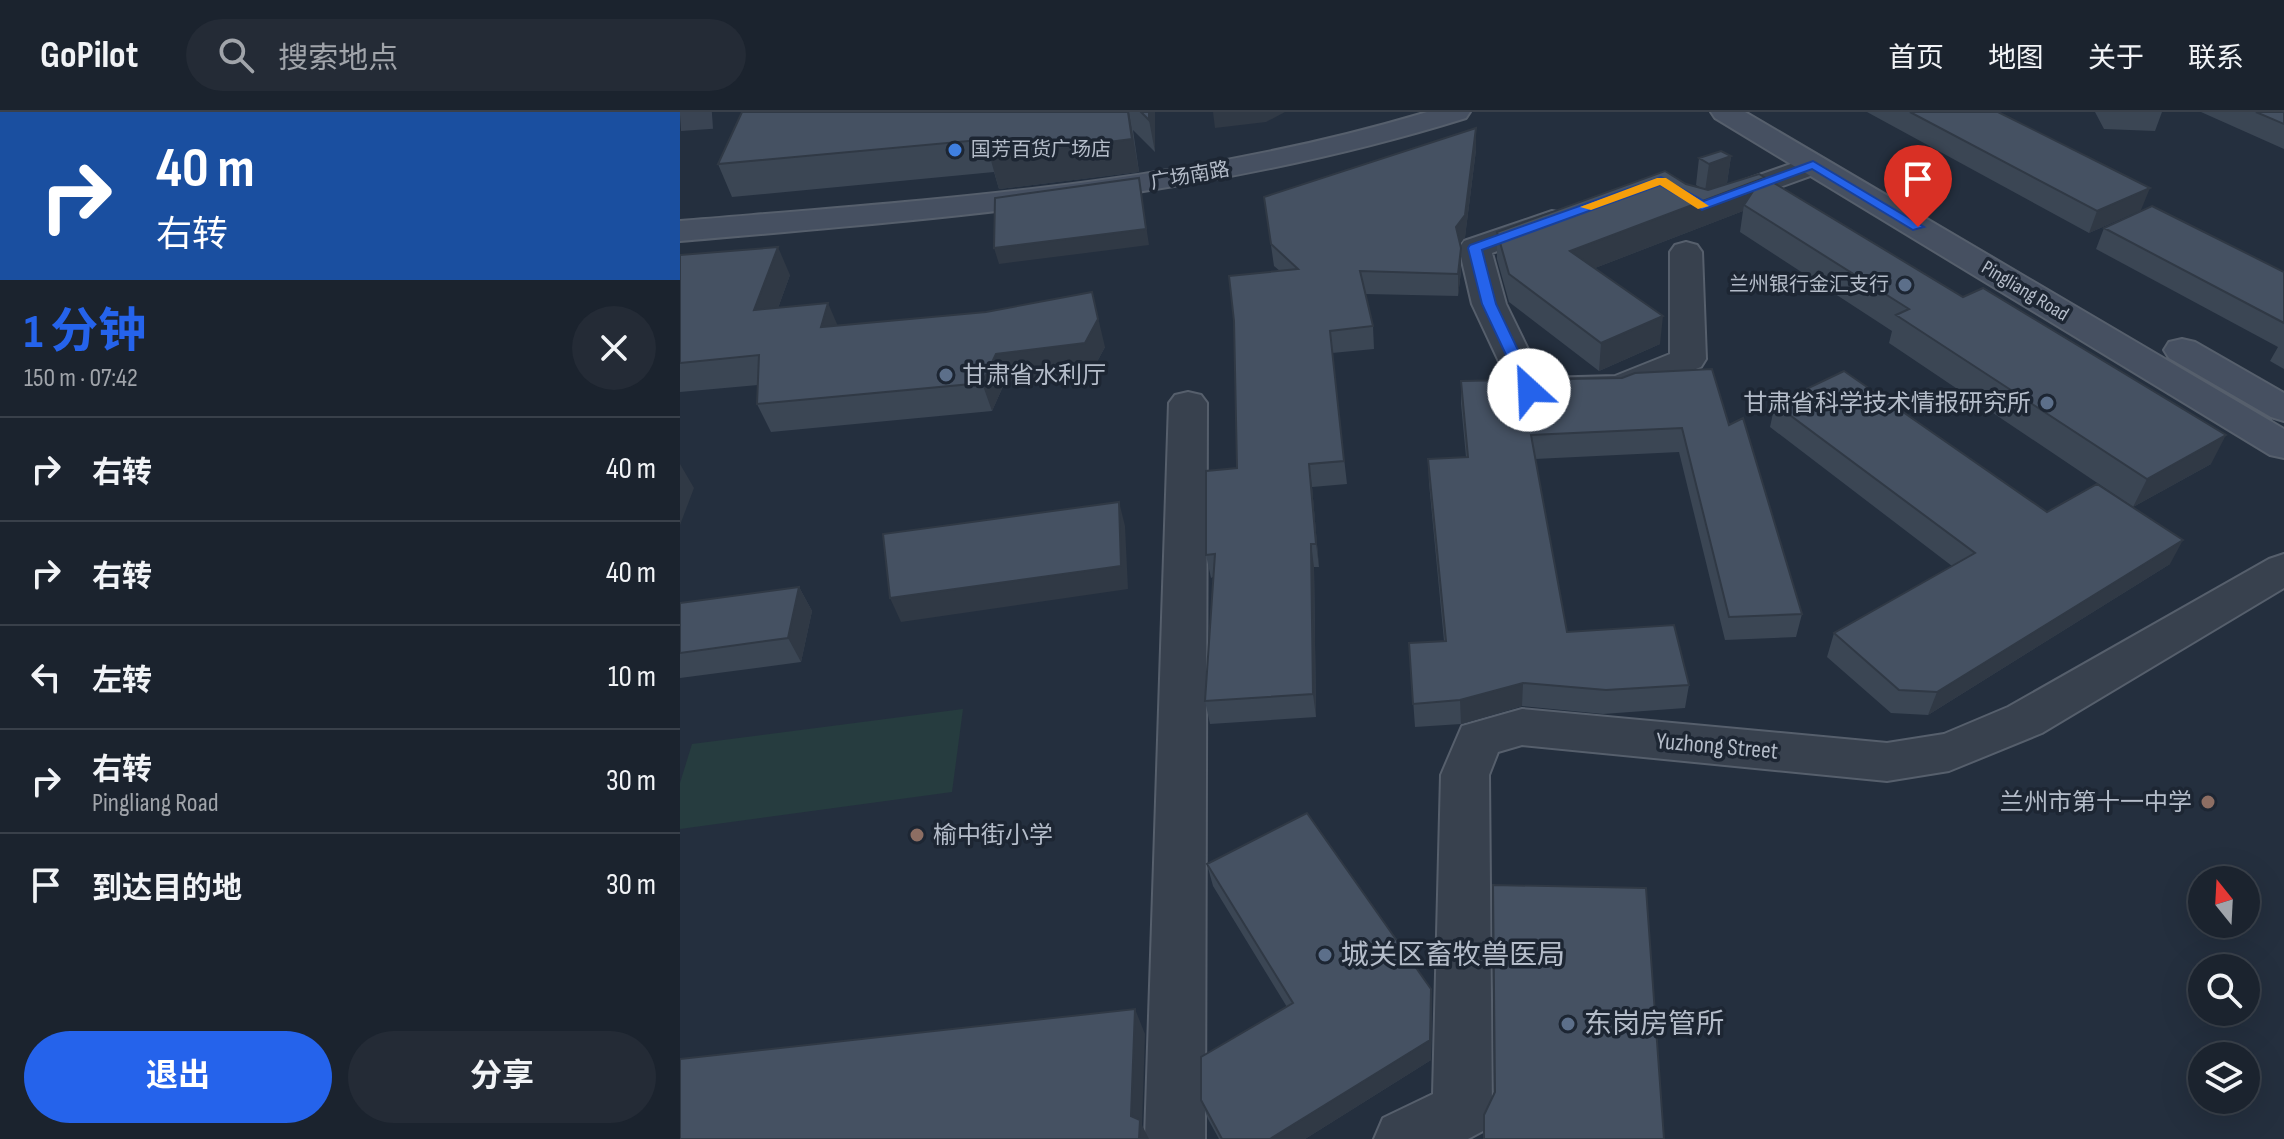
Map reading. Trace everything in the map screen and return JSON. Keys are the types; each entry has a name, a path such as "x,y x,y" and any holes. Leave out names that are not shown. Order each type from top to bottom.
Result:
{"street":[{"name":"广场南路","path":"680,231 1047,198 1186,177 1293,157 1456,112"},
{"name":"Pingliang Road","path":"1725,112 2284,446"},
{"name":"Pingliang Road","path":"1766,112 2284,409"},
{"path":"1682,193 1702,206 1813,165"},
{"path":"1575,212 1475,248 1489,304 1529,390 1620,387 1688,359 1686,252"},
{"path":"1175,1139 1188,403"},
{"name":"Yuzhong Street","path":"1404,1139 1455,1125 1465,775 1479,739 1522,727 1887,762 1949,752 2025,720 2284,569"}],"green space":[{"path":"963,709 952,792 680,829 680,783 692,744"}],"building":[{"path":"742,112 1128,112 1132,139 990,157 990,139 718,164"},
{"path":"1910,112 1998,112 2150,188 2097,211"},
{"path":"2256,112 2284,112 2284,124"},
{"path":"1476,128 1465,215 1456,227 1461,248 1458,274 1360,271 1373,326 1330,331 1344,461 1309,464 1316,544 1311,544 1313,694 1205,701 1215,554 1206,555 1206,471 1237,468 1234,321 1229,276 1298,269 1271,244 1264,197"},
{"path":"1721,151 1731,156 1709,164 1699,158"},
{"path":"1665,171 1686,184 1708,190 1759,174 1963,297 1983,288 2226,435 2147,479 1896,315 1909,309 1744,205 1761,179 1570,251 1663,316 1601,343 1509,274 1497,232"},
{"path":"1139,178 1146,229 994,248 995,198"},
{"path":"2152,206 2284,272 2284,323 2104,228"},
{"path":"778,247 754,310 828,303 821,327 986,312 1092,292 1098,319 1085,343 996,354 982,383 757,404 759,355 680,363 680,255"},
{"path":"1712,369 1729,425 1743,418 1802,614 1729,617 1682,428 1531,435 1567,632 1674,625 1689,685 1606,690 1523,683 1460,700 1413,704 1409,643 1446,641 1428,459 1468,457 1461,381 1622,378 1635,373"},
{"path":"1844,371 2047,512 2097,484 2183,540 1937,692 1899,690 1834,633 1975,553 1775,404"},
{"path":"1119,502 1121,566 890,598 883,534"},
{"path":"799,587 788,638 680,653 680,603"},
{"name":"城关区畜牧兽医局","path":"1307,813 1431,989 1430,1040 1270,1139 1222,1139 1201,1100 1201,1057 1293,1003 1207,864"},
{"name":"东岗房管所","path":"1493,885 1646,888 1664,1139 1484,1139 1484,1115 1495,1092"},
{"path":"1135,1009 1131,1116 1140,1120 1139,1139 680,1139 680,1059"}],"tunnel":[{"path":"680,115 724,112"}],"slow traffic":[{"path":"1587,207 1661,180 1702,206"}],"place":[{"name":"国芳百货广场店","path":"955,150"},
{"name":"兰州银行金汇支行","path":"1905,285"},
{"name":"甘肃省水利厅","path":"946,375"},
{"name":"甘肃省科学技术情报研究所","path":"2047,403"},
{"name":"兰州市第十一中学","path":"2208,802"},
{"name":"榆中街小学","path":"917,835"},
{"name":"城关区畜牧兽医局","path":"1325,955"},
{"name":"东岗房管所","path":"1568,1024"}],"route":[{"path":"1529,390 1489,304 1475,248 1661,180 1702,206 1813,165 1918,227"}]}
